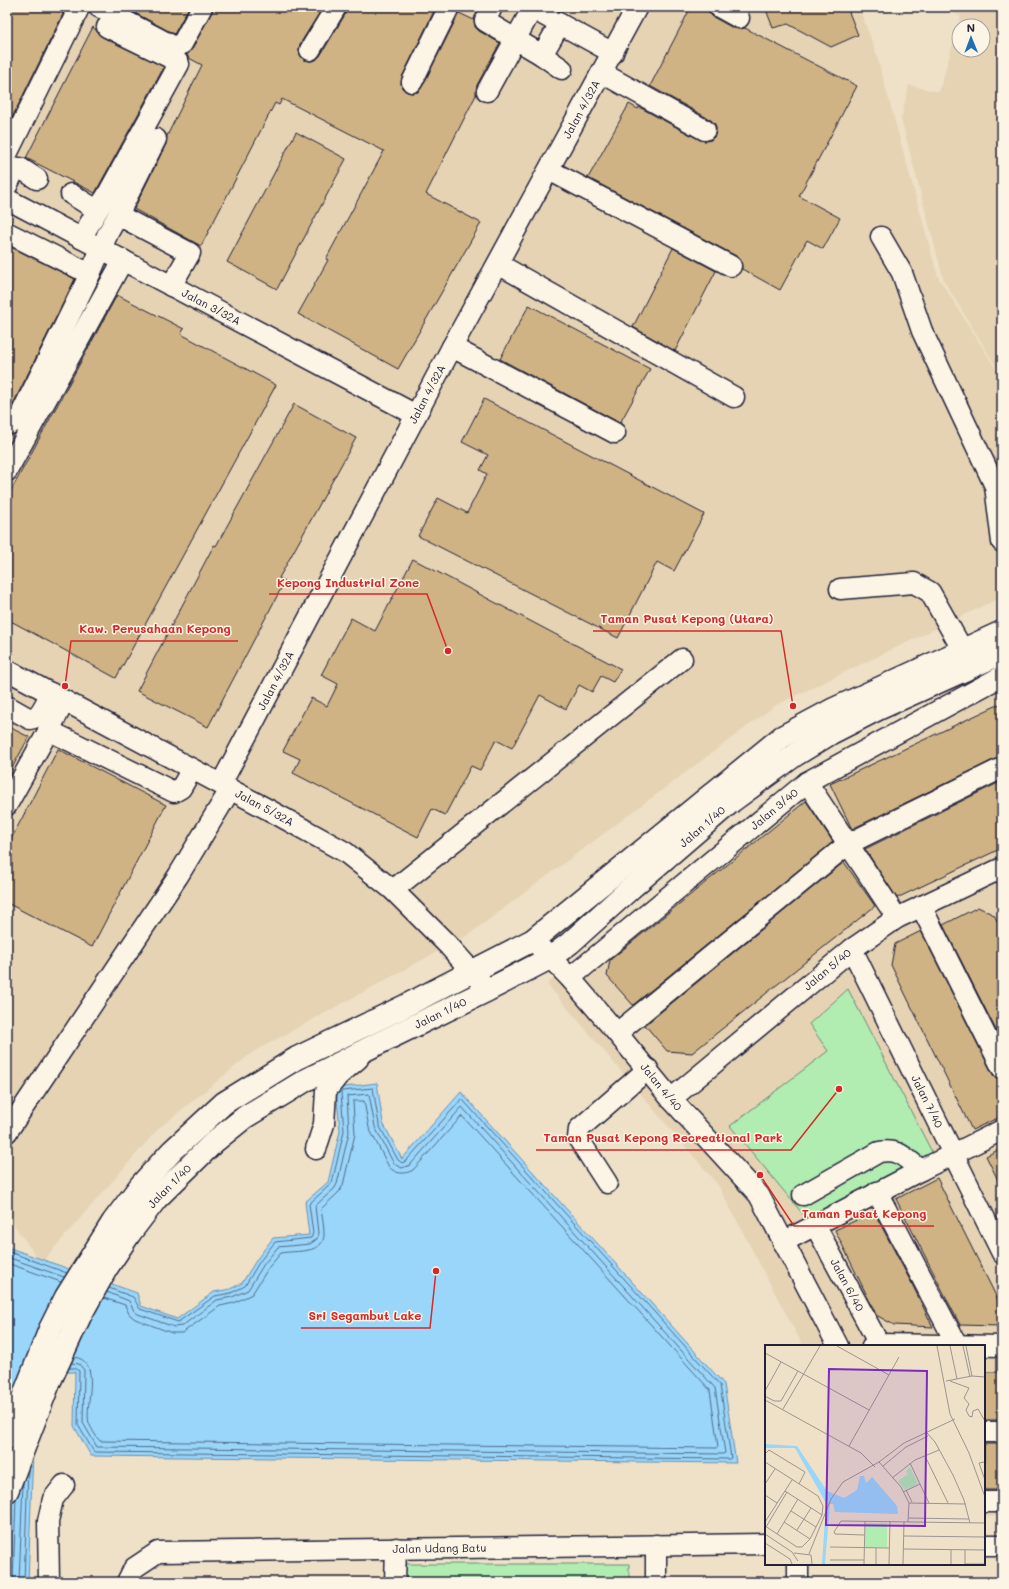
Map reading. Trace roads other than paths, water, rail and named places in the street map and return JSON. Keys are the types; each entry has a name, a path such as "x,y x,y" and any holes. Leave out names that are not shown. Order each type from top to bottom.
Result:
{"main road":[{"name":"Jalan 1/40","path":"7,1491 49,1383 80,1316 106,1269 121,1228 141,1185 172,1150 224,1103 297,1058 473,972 533,940 782,737 834,709 962,649 1002,632"},
{"name":"Jalan 1/40","path":"7,1438 50,1329 66,1297 121,1228 156,1200 214,1142 245,1118 306,1080 550,958 570,943 732,801 795,755 831,733 878,709 1002,654"}],"street":[{"path":"7,154 78,10 72,7"},
{"path":"99,7 175,47 182,44 202,7"},
{"path":"310,50 336,7"},
{"path":"412,82 449,7"},
{"path":"492,7 485,21 542,55 562,69"},
{"name":"Jalan 4/32A","path":"7,1132 178,876 226,787 416,415 637,7"},
{"path":"719,7 738,18"},
{"path":"487,91 531,8 613,53"},
{"path":"542,55 560,24"},
{"path":"82,238 179,64 177,61 107,27"},
{"path":"602,73 705,130"},
{"path":"7,424 10,424 20,418 90,274 108,233 156,139"},
{"path":"7,186 15,169 20,168 37,179"},
{"path":"549,170 731,266"},
{"path":"71,194 97,210"},
{"path":"14,203 8,234 90,274"},
{"name":"Jalan 3/32A","path":"14,203 416,415"},
{"path":"118,215 190,253 171,286"},
{"path":"881,237 902,273 922,331 995,486 1002,542"},
{"path":"7,472 123,260"},
{"path":"498,264 734,397"},
{"path":"452,347 615,433"},
{"path":"840,589 914,583 923,587 930,592 962,649"},
{"path":"394,890 682,659"},
{"name":"Jalan 5/32A","path":"7,670 345,852 394,890 449,946 488,990"},
{"name":"Jalan 3/40","path":"570,978 807,782 1002,676"},
{"path":"7,706 30,719 39,715 58,697"},
{"path":"7,805 48,730 58,697"},
{"path":"48,730 174,792 181,788 192,769"},
{"path":"617,1033 848,844 1002,768"},
{"path":"807,782 897,918"},
{"name":"Jalan 5/40","path":"671,1099 852,949 897,918 921,906 1001,872"},
{"path":"921,906 1002,1068"},
{"name":"Jalan 4/40","path":"533,940 570,978 671,1099 759,1195 837,1345"},
{"name":"Jalan 7/40","path":"852,949 1002,1253"},
{"path":"316,1149 324,1124 326,1092 338,1076 377,1044"},
{"path":"607,1183 578,1138 579,1129 648,1070"},
{"path":"783,1242 877,1192 1002,1130"},
{"path":"802,1195 879,1152 889,1150 897,1152 921,1170"},
{"path":"877,1192 956,1345"},
{"name":"Jalan 6/40","path":"815,1225 876,1345"},
{"path":"985,1346 1002,1346"},
{"path":"985,1432 1002,1432"},
{"path":"49,1582 48,1521 53,1499 64,1485"},
{"path":"985,1502 1002,1502"},
{"name":"Jalan Udang Batu","path":"127,1582 134,1568 158,1552 765,1544"},
{"path":"656,1545 656,1582"},
{"path":"985,1545 1002,1545"},
{"path":"395,1582 396,1548"},
{"path":"798,1565 798,1582"}],"water":[{"path":"377,1083 383,1123 402,1159 461,1092 724,1384 736,1463 91,1456 74,1426 75,1372 36,1373 28,1582 7,1582 7,1247 137,1293 141,1306 177,1319 214,1292 230,1289 242,1283 257,1259 273,1238 309,1235 305,1202 328,1182 340,1131 336,1088"}],"place":[{"name":"Kepong Industrial Zone","path":"448,651"},
{"name":"Kaw. Perusahaan Kepong","path":"65,686"},
{"name":"Taman Pusat Kepong (Utara)","path":"793,706"},
{"name":"Taman Pusat Kepong Recreational Park","path":"839,1089"},
{"name":"Taman Pusat Kepong","path":"760,1175"},
{"name":"Sri Segambut Lake","path":"436,1271"}]}
